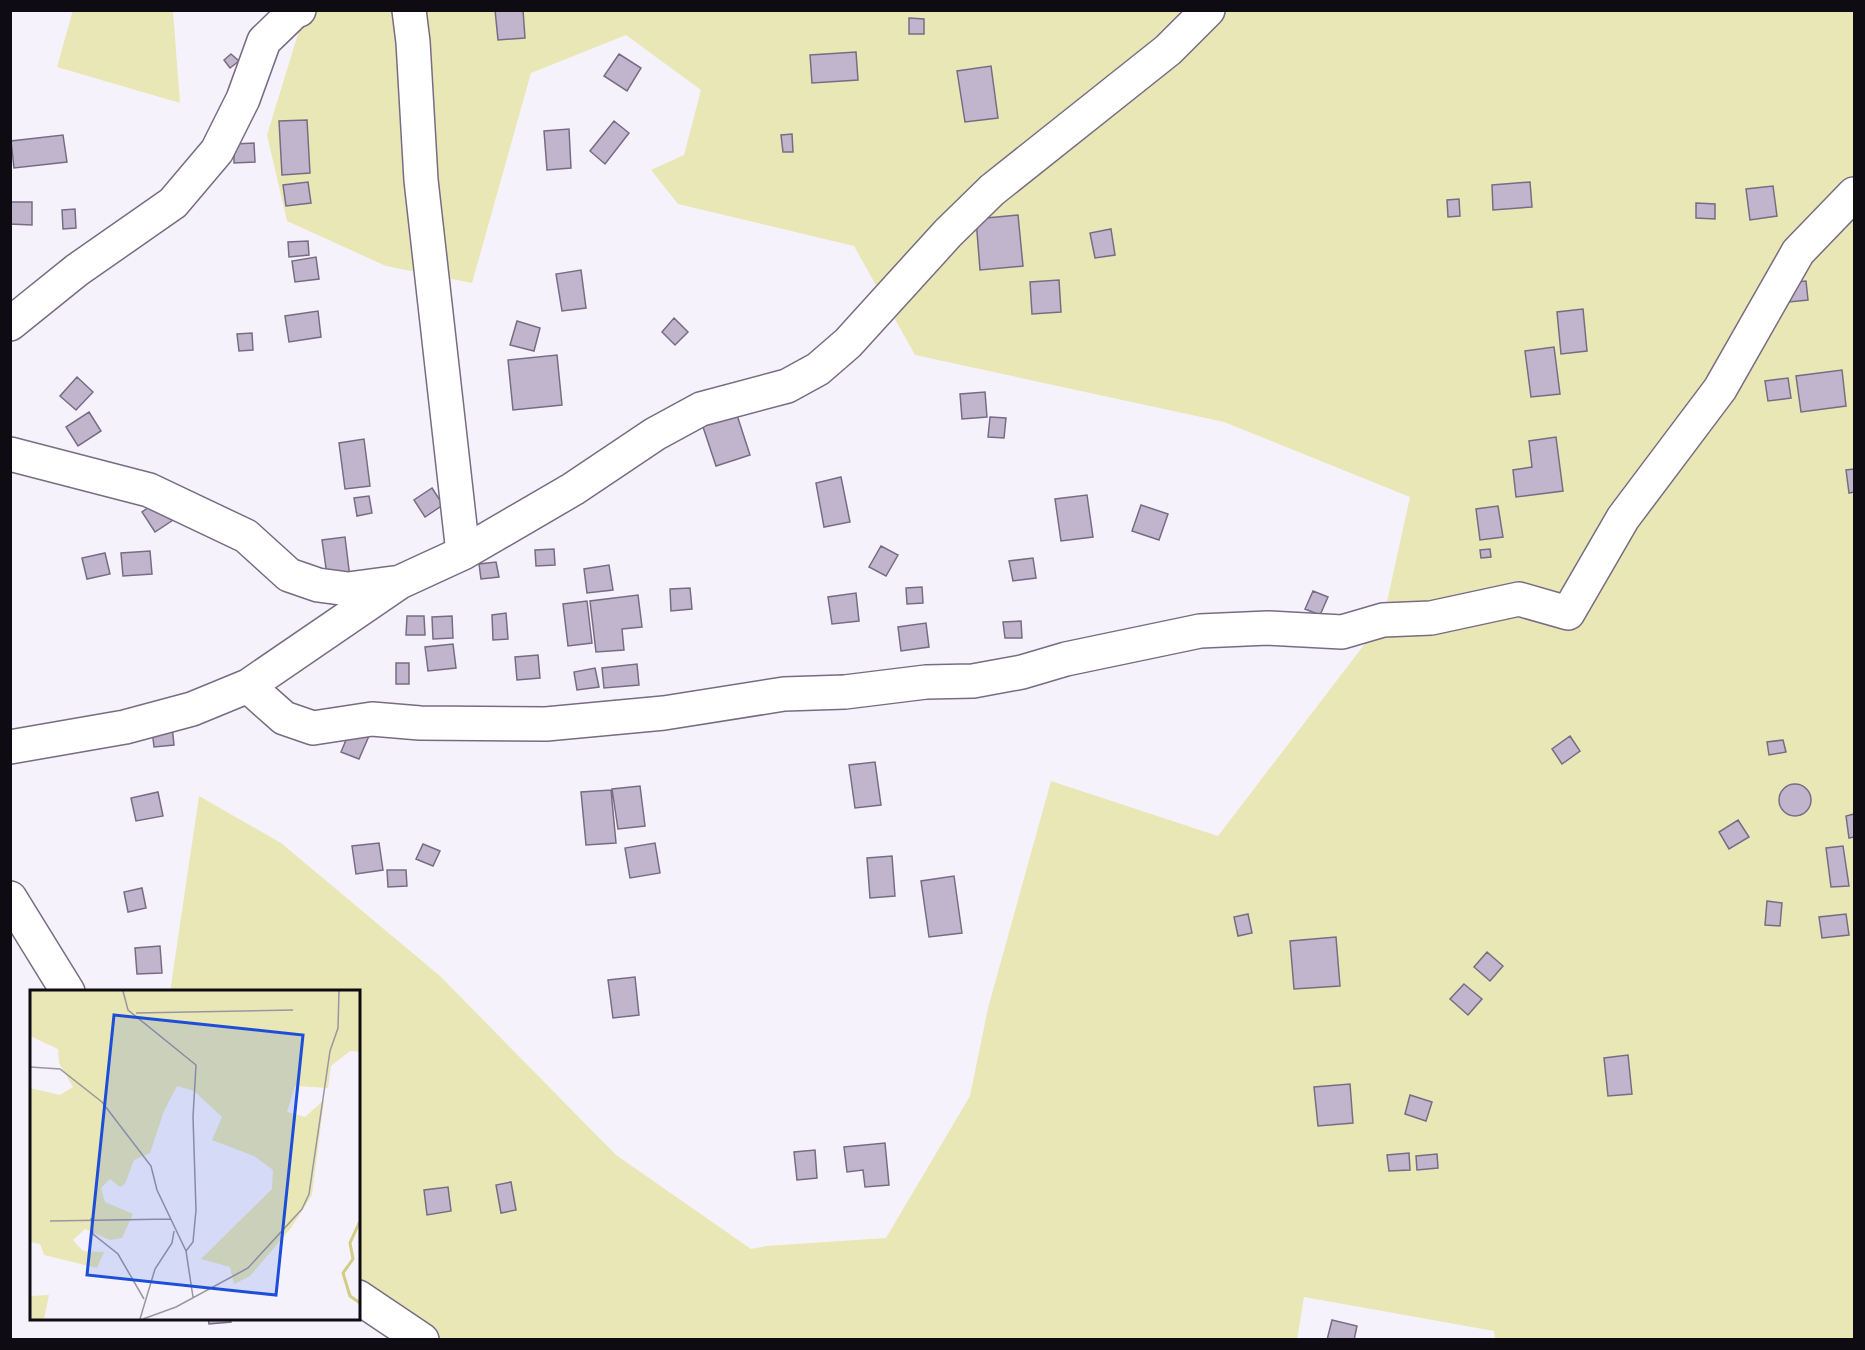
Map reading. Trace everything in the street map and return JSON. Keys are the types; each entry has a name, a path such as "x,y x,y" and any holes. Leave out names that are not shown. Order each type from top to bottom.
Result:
{"street":[{"path":"10,324 77,270 173,203 217,151 243,99 264,41 294,12 299,10"},
{"path":"409,10 421,180 463,553"},
{"path":"10,747 125,727 192,709 248,686 400,582 463,553 573,489 655,434 701,409 787,386 818,369 848,343 948,234 992,190 1168,50 1208,10"},
{"path":"248,686 284,718 313,728 372,719 420,723 546,724 664,713 784,694 845,692 926,682 974,681 1200,631 1268,628 1342,632 1383,620 1431,618 1519,599 1568,613 1623,518 1720,389 1798,252 1854,194"},
{"path":"10,454 149,490 246,536 289,575 318,585 348,589 400,582"},
{"path":"10,897 67,990"},
{"path":"360,1298 422,1340"}],"shaded area":[{"path":"73,10 173,11 180,103 57,67"},
{"path":"305,11 1854,11 1854,1339 1495,1339 1494,1331 1304,1297 1297,1340 397,1339 360,1317 360,990 170,990 199,796 281,843 440,976 616,1155 751,1249 886,1238 970,1096 988,1008 1051,781 1218,836 1383,620 1410,497 1224,422 915,355 854,246 678,204 651,170 684,155 701,90 626,35 531,73 472,283 386,266 287,221 267,135"}],"building":[{"path":"495,10 523,10 525,38 498,40"},
{"path":"909,18 924,19 924,34 909,34"},
{"path":"856,52 858,80 812,83 810,55"},
{"path":"231,54 239,61 230,68 224,60"},
{"path":"619,54 641,68 627,91 604,76"},
{"path":"991,66 998,118 965,122 957,71"},
{"path":"307,120 310,173 282,175 279,121"},
{"path":"614,121 629,133 605,164 590,151"},
{"path":"569,129 571,168 547,170 544,131"},
{"path":"792,134 793,152 783,152 781,135"},
{"path":"63,135 67,162 14,168 11,141"},
{"path":"254,143 255,162 234,163 234,144"},
{"path":"308,182 311,203 286,206 283,185"},
{"path":"1530,182 1532,207 1493,210 1492,185"},
{"path":"1773,186 1777,216 1750,220 1746,189"},
{"path":"1459,199 1460,216 1448,217 1447,200"},
{"path":"10,202 32,202 32,225 10,224"},
{"path":"1696,203 1715,204 1715,219 1696,218"},
{"path":"75,209 76,228 63,229 62,210"},
{"path":"1018,215 1023,266 980,270 976,219"},
{"path":"1111,229 1115,255 1095,258 1090,233"},
{"path":"308,241 309,255 289,257 288,242"},
{"path":"316,257 319,279 295,282 292,261"},
{"path":"581,270 586,308 562,311 556,274"},
{"path":"1059,280 1061,312 1032,314 1030,282"},
{"path":"1806,281 1808,300 1789,302 1787,283"},
{"path":"1583,309 1587,351 1561,354 1557,312"},
{"path":"318,311 321,337 289,342 285,316"},
{"path":"674,318 688,332 675,345 662,332"},
{"path":"517,321 540,328 534,351 510,345"},
{"path":"252,333 253,350 239,351 237,334"},
{"path":"1554,347 1560,394 1531,397 1525,351"},
{"path":"557,355 562,405 513,410 508,360"},
{"path":"1842,370 1846,406 1801,412 1796,376"},
{"path":"77,377 93,392 76,410 60,396"},
{"path":"1788,378 1791,398 1768,401 1765,381"},
{"path":"985,392 987,417 962,419 960,394"},
{"path":"89,412 101,431 78,446 66,427"},
{"path":"736,412 750,455 716,466 702,424"},
{"path":"990,417 1006,418 1004,438 988,437"},
{"path":"1556,437 1563,491 1516,497 1513,470 1532,467 1529,441"},
{"path":"364,439 370,486 345,489 339,443"},
{"path":"1854,469 1854,492 1849,493 1846,470"},
{"path":"841,477 850,522 824,527 816,483"},
{"path":"432,488 443,505 425,517 414,500"},
{"path":"1087,495 1093,537 1061,541 1055,499"},
{"path":"369,496 372,513 357,516 354,498"},
{"path":"160,499 173,520 155,532 142,512"},
{"path":"1141,505 1168,514 1159,540 1132,531"},
{"path":"1498,506 1503,537 1480,540 1476,509"},
{"path":"345,537 350,578 328,582 322,540"},
{"path":"881,546 898,555 886,576 869,567"},
{"path":"554,549 555,565 536,566 535,550"},
{"path":"1490,549 1491,557 1481,558 1480,550"},
{"path":"150,551 152,574 123,576 121,553"},
{"path":"105,553 110,574 87,579 82,558"},
{"path":"1033,558 1036,578 1013,581 1009,561"},
{"path":"496,562 499,577 481,579 479,564"},
{"path":"609,565 613,590 587,593 584,569"},
{"path":"922,587 923,603 907,604 906,588"},
{"path":"690,588 692,609 671,611 670,589"},
{"path":"1313,591 1328,597 1320,615 1305,609"},
{"path":"856,593 859,621 832,624 828,597"},
{"path":"638,595 642,627 622,629 624,650 596,652 590,601"},
{"path":"587,601 592,643 568,646 563,604"},
{"path":"506,613 508,639 493,640 492,615"},
{"path":"407,616 424,616 425,635 406,635"},
{"path":"452,616 453,638 433,639 432,617"},
{"path":"1021,621 1022,638 1005,638 1003,622"},
{"path":"926,623 929,647 901,651 898,627"},
{"path":"453,644 456,668 428,671 425,647"},
{"path":"538,655 540,678 517,680 515,657"},
{"path":"396,663 409,663 409,684 396,684"},
{"path":"637,664 639,685 604,688 602,668"},
{"path":"595,668 599,687 577,690 574,672"},
{"path":"172,726 174,745 154,747 152,729"},
{"path":"351,728 369,736 359,759 341,752"},
{"path":"1570,736 1580,751 1562,764 1552,749"},
{"path":"1783,740 1786,752 1769,755 1767,742"},
{"path":"875,762 881,805 855,808 849,765"},
{"path":"1795,784 1806,789 1811,800 1806,811 1795,816 1784,811 1779,800 1784,789"},
{"path":"640,786 645,826 618,829 612,789"},
{"path":"611,790 616,843 586,845 581,792"},
{"path":"158,792 163,816 136,821 131,798"},
{"path":"1854,814 1854,837 1849,838 1846,816"},
{"path":"1738,820 1749,837 1729,849 1719,832"},
{"path":"379,843 383,870 356,874 352,846"},
{"path":"655,843 660,873 630,878 625,848"},
{"path":"423,844 440,851 433,866 416,859"},
{"path":"1843,846 1849,886 1831,887 1826,848"},
{"path":"892,856 895,896 870,898 867,858"},
{"path":"387,870 406,870 407,886 388,887"},
{"path":"954,876 962,933 929,937 921,881"},
{"path":"142,888 146,908 128,912 124,892"},
{"path":"1767,901 1782,903 1780,926 1765,925"},
{"path":"1248,914 1252,933 1238,936 1234,917"},
{"path":"1846,914 1849,935 1822,938 1819,917"},
{"path":"1336,937 1340,986 1294,989 1290,941"},
{"path":"160,946 162,973 137,974 135,948"},
{"path":"1487,952 1503,966 1490,981 1474,967"},
{"path":"635,977 639,1015 613,1018 608,980"},
{"path":"1464,984 1482,999 1468,1015 1450,999"},
{"path":"1628,1055 1632,1094 1608,1096 1604,1058"},
{"path":"1350,1084 1353,1123 1318,1126 1314,1087"},
{"path":"1410,1095 1432,1102 1426,1121 1405,1114"},
{"path":"885,1143 889,1185 865,1187 863,1170 847,1172 844,1147"},
{"path":"815,1150 817,1178 797,1180 794,1152"},
{"path":"1409,1153 1410,1170 1389,1171 1387,1155"},
{"path":"1437,1154 1438,1168 1417,1170 1416,1156"},
{"path":"511,1182 516,1210 501,1213 496,1185"},
{"path":"448,1187 451,1211 427,1215 424,1190"},
{"path":"208,1320 230,1320 231,1322 209,1324"},
{"path":"1332,1320 1357,1326 1354,1340 1327,1340"}]}
